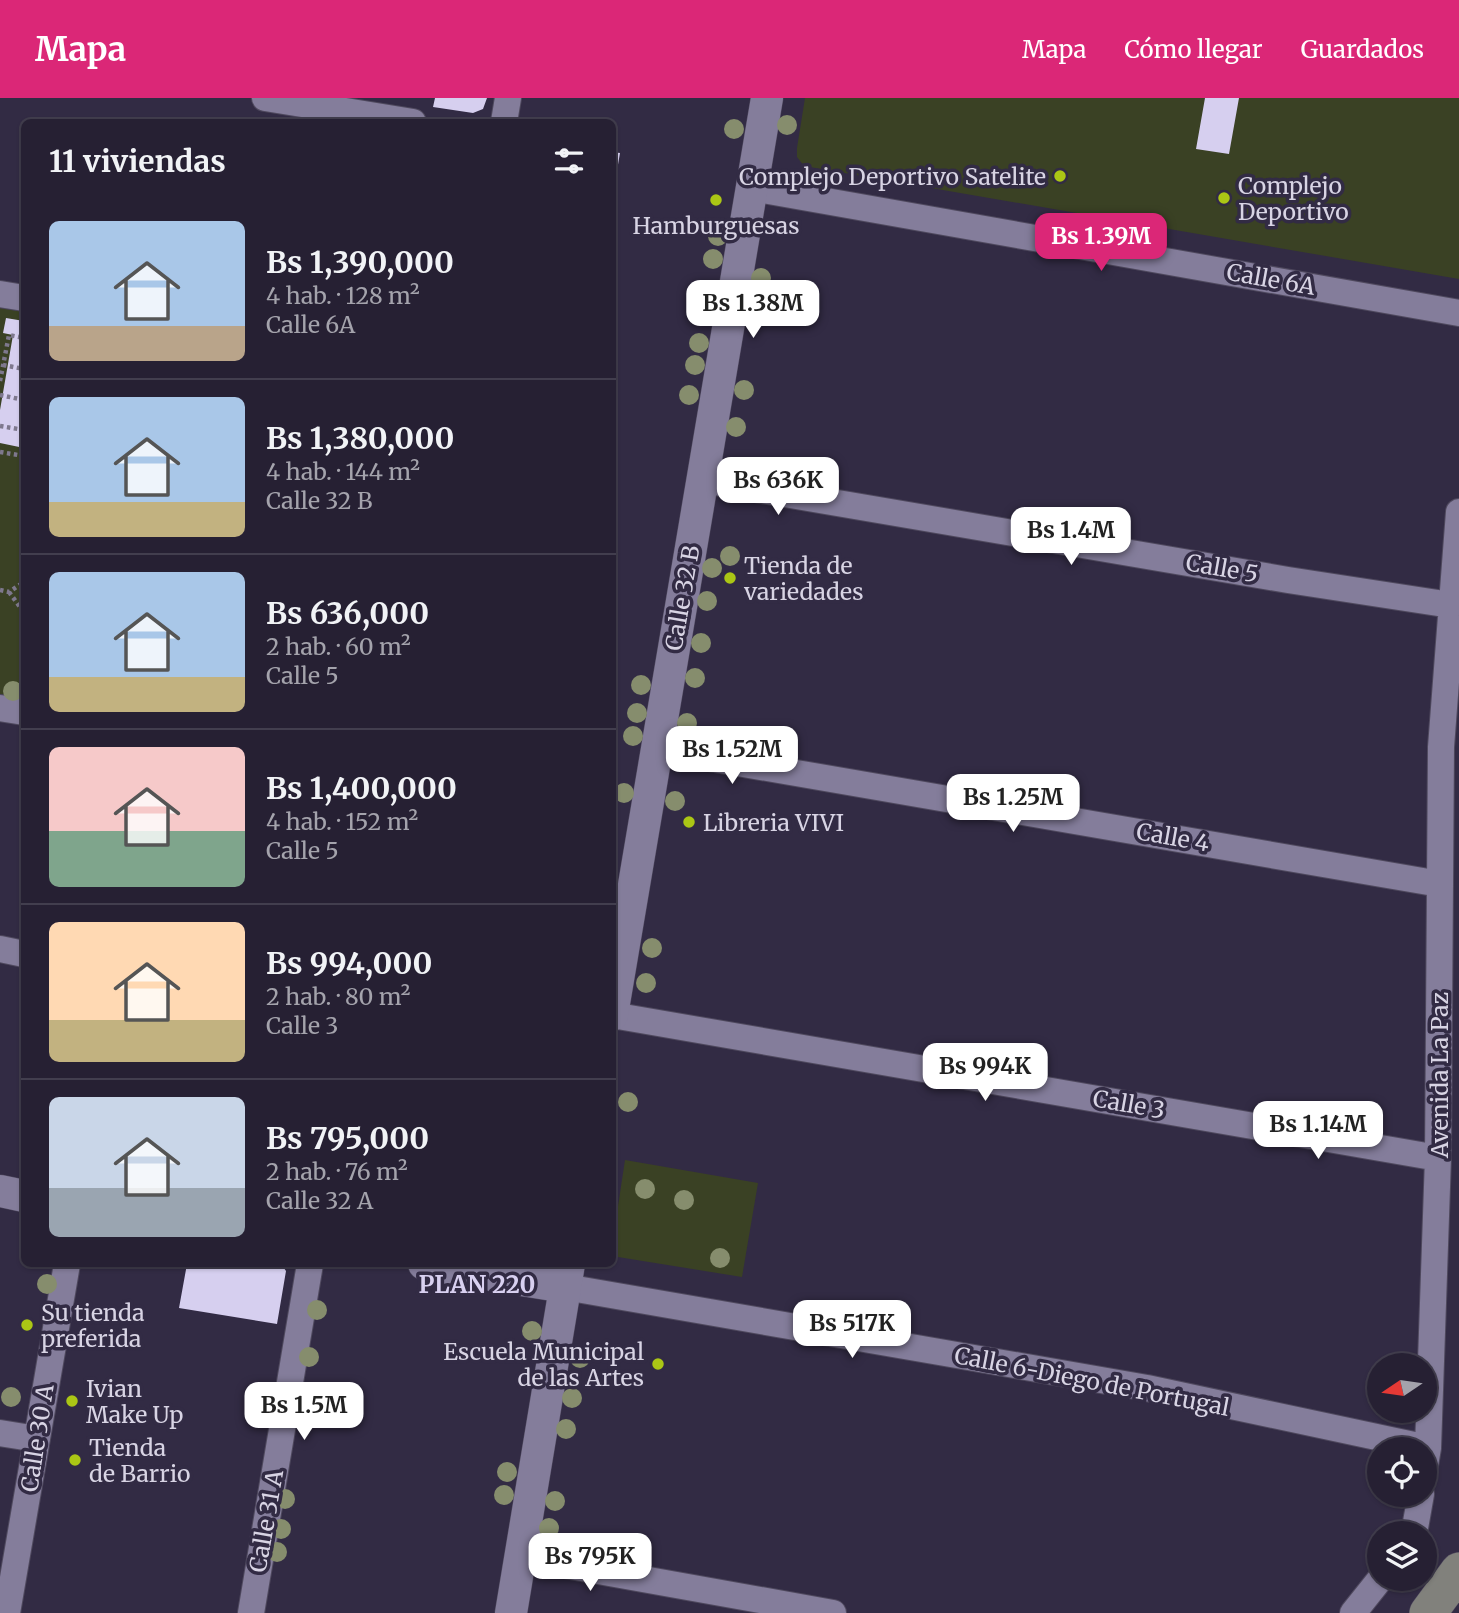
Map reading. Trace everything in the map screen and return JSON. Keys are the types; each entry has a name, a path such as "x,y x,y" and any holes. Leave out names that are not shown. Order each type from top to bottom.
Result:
{"main road":[{"path":"1428,1613 1459,1571"}],"street":[{"path":"261,119 265,98 394,119"},
{"path":"504,119 508,98"},
{"name":"Calle 32 B","path":"616,991 767,98"},
{"name":"Calle 6A","path":"752,188 1459,313"},
{"path":"0,294 21,298"},
{"name":"Calle 5","path":"703,480 1451,606"},
{"name":"Avenida La Paz","path":"1427,1437 1438,1158 1441,747 1459,512"},
{"path":"0,708 21,712"},
{"name":"Calle 4","path":"657,749 1440,884"},
{"path":"0,950 21,954"},
{"name":"Calle 3","path":"616,1016 1438,1158"},
{"path":"0,1191 21,1195"},
{"name":"Calle 30 A","path":"7,1613 66,1267"},
{"name":"Calle 31 A","path":"251,1613 309,1267"},
{"name":"Calle 6-Diego de Portugal","path":"463,1267 567,1275 1147,1388 1367,1445"},
{"path":"511,1613 567,1275"},
{"path":"0,1433 37,1439"},
{"path":"520,1557 834,1613"},
{"path":"1353,1613 1371,1591"}],"path":[{"path":"0,381 9,335 21,337"},
{"path":"3,365 21,368"},
{"path":"0,395 21,399"},
{"path":"0,426 21,430"},
{"path":"0,452 21,456"},
{"path":"9,592 21,584"},
{"path":"0,590 9,592 21,607"}],"green space":[{"name":"Complejo Deportivo","path":"805,98 1459,98 1459,279 804,166 797,157 797,148"},
{"path":"0,308 21,312 21,698 0,694"},
{"path":"625,1160 758,1183 742,1277 618,1257 616,1219"}],"building":[{"path":"435,98 487,98 483,109 473,113 433,107"},
{"path":"1205,98 1239,98 1229,154 1196,149"},
{"path":"616,152 620,153 616,176"},
{"path":"6,318 21,320 21,447 0,443 0,410 13,335 3,333"},
{"path":"186,1267 283,1267 286,1271 277,1324 179,1308"}],"place":[{"name":"Complejo Deportivo Satelite","path":"1060,176"},
{"name":"Complejo Deportivo","path":"1224,198"},
{"name":"Hamburguesas","path":"716,200"},
{"name":"Tienda de variedades","path":"730,578"},
{"name":"Libreria VIVI","path":"689,822"},
{"name":"Su tienda preferida","path":"27,1325"},
{"name":"Escuela Municipal de las Artes","path":"658,1364"},
{"name":"Ivian Make Up","path":"72,1401"},
{"name":"Tienda de Barrio","path":"75,1460"}],"district":[{"name":"PLAN 220","path":"477,1284"}]}
